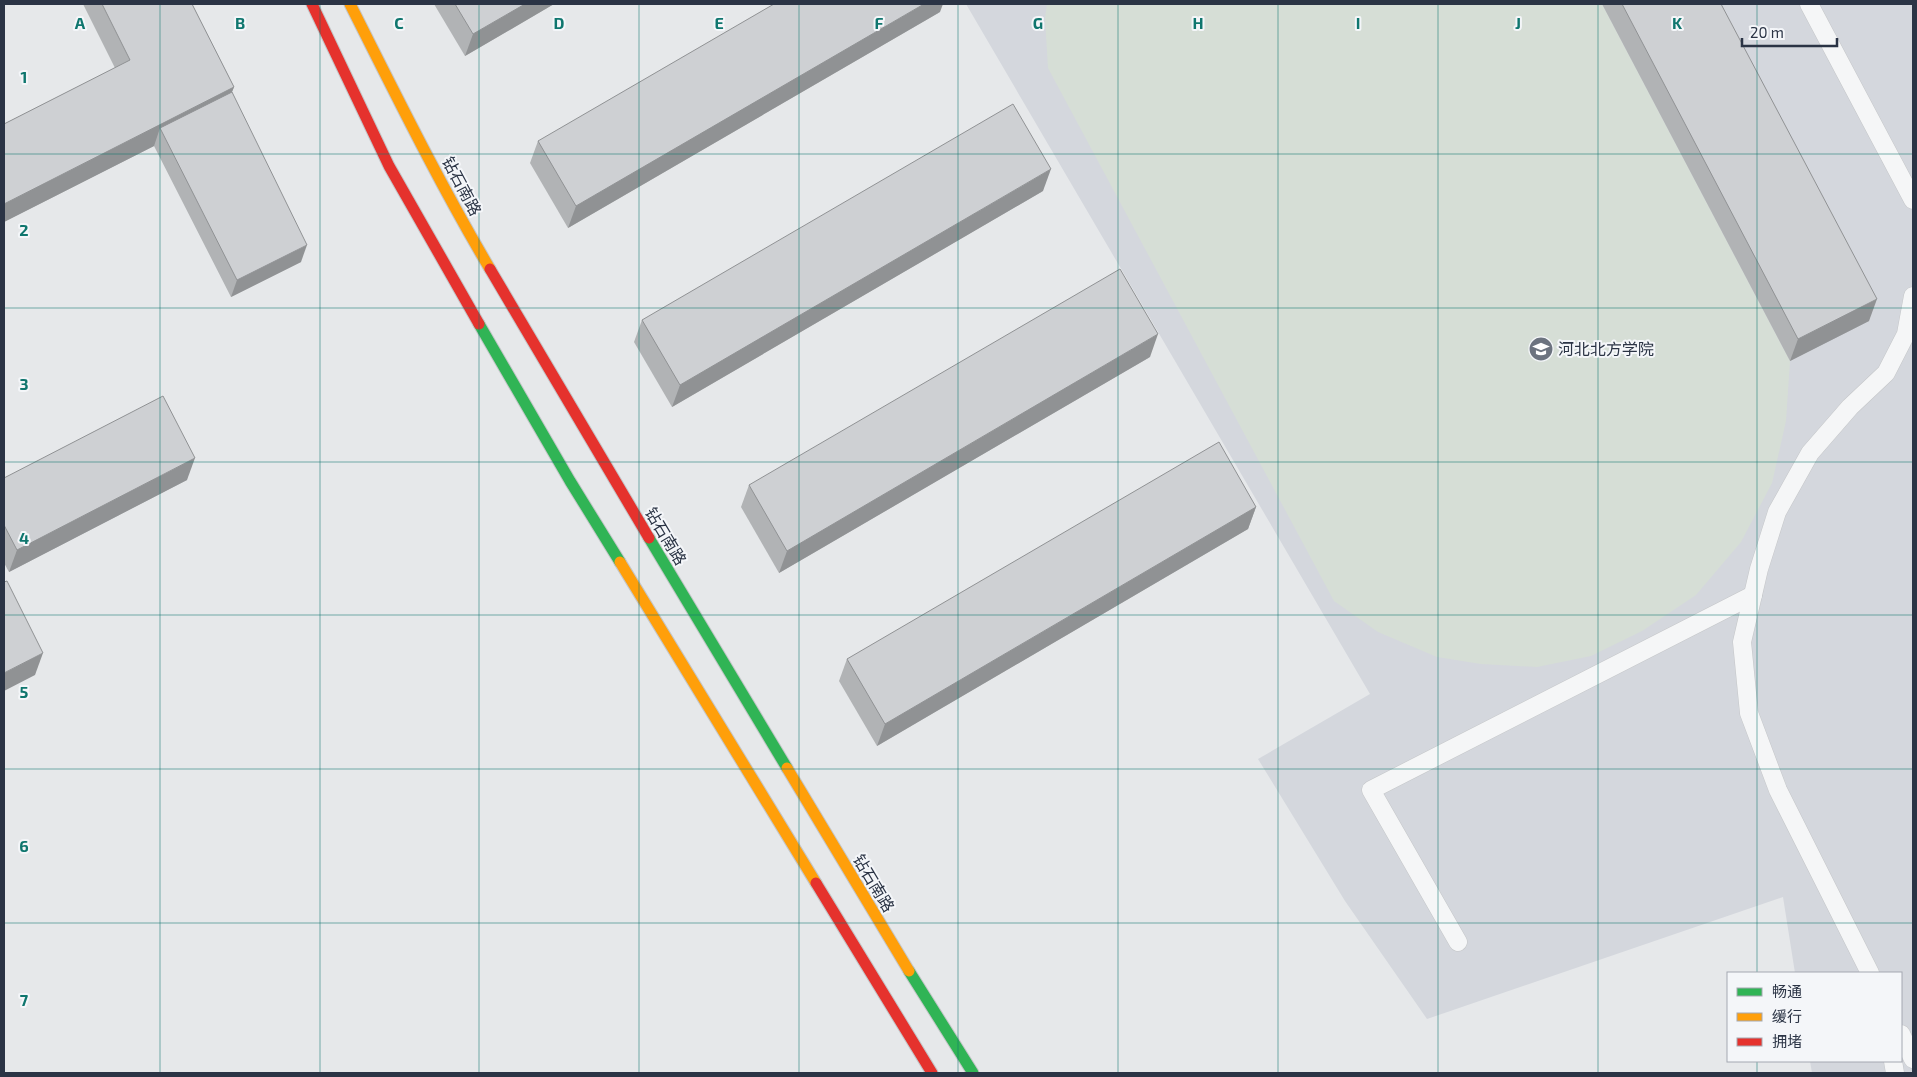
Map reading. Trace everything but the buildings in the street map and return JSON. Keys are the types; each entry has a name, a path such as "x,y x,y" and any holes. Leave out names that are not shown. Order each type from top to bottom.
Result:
{"main road":[{"path":"312,4 389,166 470,308 575,489 932,1073"},
{"name":"钻石南路","path":"350,4 401,106 470,236 877,919 973,1073"}],"lane":[{"path":"1809,4 1913,200"},
{"path":"1869,972 1778,790 1749,713 1742,642 1759,569 1777,512 1810,453 1850,407 1886,373 1906,334 1913,296"},
{"path":"1458,942 1370,790 1753,595"},
{"path":"1902,1036 1913,1059"}],"shaded area":[{"name":"河北北方学院","path":"966,4 1913,4 1913,1073 1812,1073 1810,1062 1902,1062 1902,972 1795,972 1783,897 1427,1019 1345,901 1258,759 1370,694"},
{"path":"1047,4 1602,4 1790,361 1786,421 1772,483 1741,542 1696,595 1642,631 1591,656 1537,667 1481,664 1437,657 1378,632 1334,601 1048,68 1045,18"}],"traffic: fast":[{"path":"479,324 570,481 620,562"},
{"path":"649,538 787,768"},
{"path":"909,971 973,1073"}],"traffic: slow":[{"path":"350,4 435,171 490,269"},
{"path":"620,562 816,883"},
{"path":"787,768 909,971"}],"traffic: jam":[{"path":"312,4 389,166 479,324"},
{"path":"490,269 649,538"},
{"path":"816,883 932,1073"}],"place":[{"name":"河北北方学院","path":"1541,349"}]}
